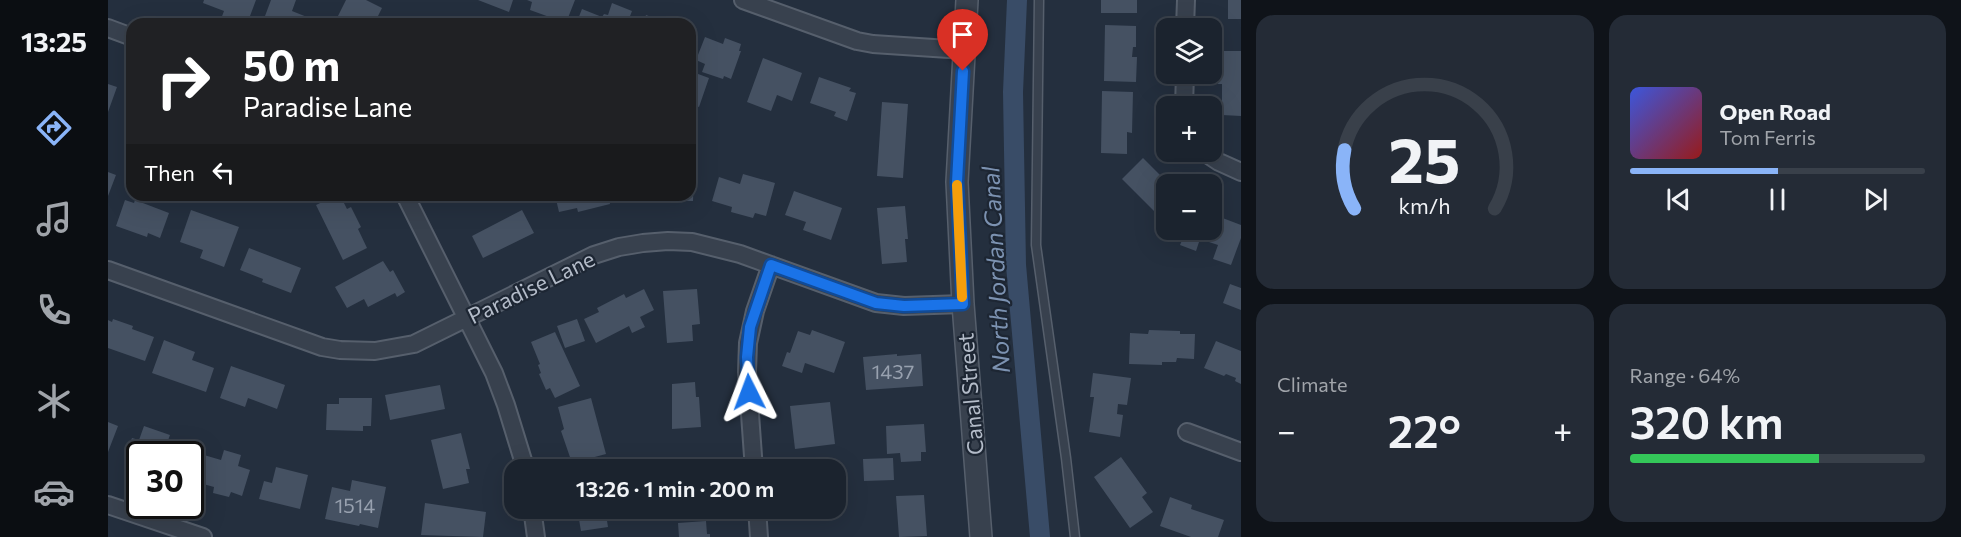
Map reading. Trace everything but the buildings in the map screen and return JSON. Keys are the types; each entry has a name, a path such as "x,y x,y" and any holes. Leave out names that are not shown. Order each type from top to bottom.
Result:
{"street":[{"path":"743,0 857,41 963,50"},
{"name":"Canal Street","path":"967,0 957,182 963,304 981,537"},
{"path":"1185,18 1186,0"},
{"path":"108,28 126,35"},
{"path":"1219,162 1241,172"},
{"path":"408,201 494,373 523,459"},
{"name":"Paradise Lane","path":"108,270 305,342 340,350 375,351 414,344 594,255 627,246 668,241 692,242 732,252 876,303 904,306 963,304"},
{"path":"753,459 747,372 748,343 755,311 771,265"},
{"path":"1187,432 1241,452"},
{"path":"108,505 203,537"},
{"path":"534,519 536,537"},
{"path":"758,519 759,537"}],"lane":[{"path":"1039,0 1036,245 1075,537"}],"waterway":[{"name":"North Jordan Canal","path":"1017,0 1013,92 1016,265 1040,537"}],"slow traffic":[{"path":"957,185 962,297"}],"route":[{"path":"749,392 747,357 750,327 771,265 876,303 904,306 963,304 957,182 963,71"}]}
